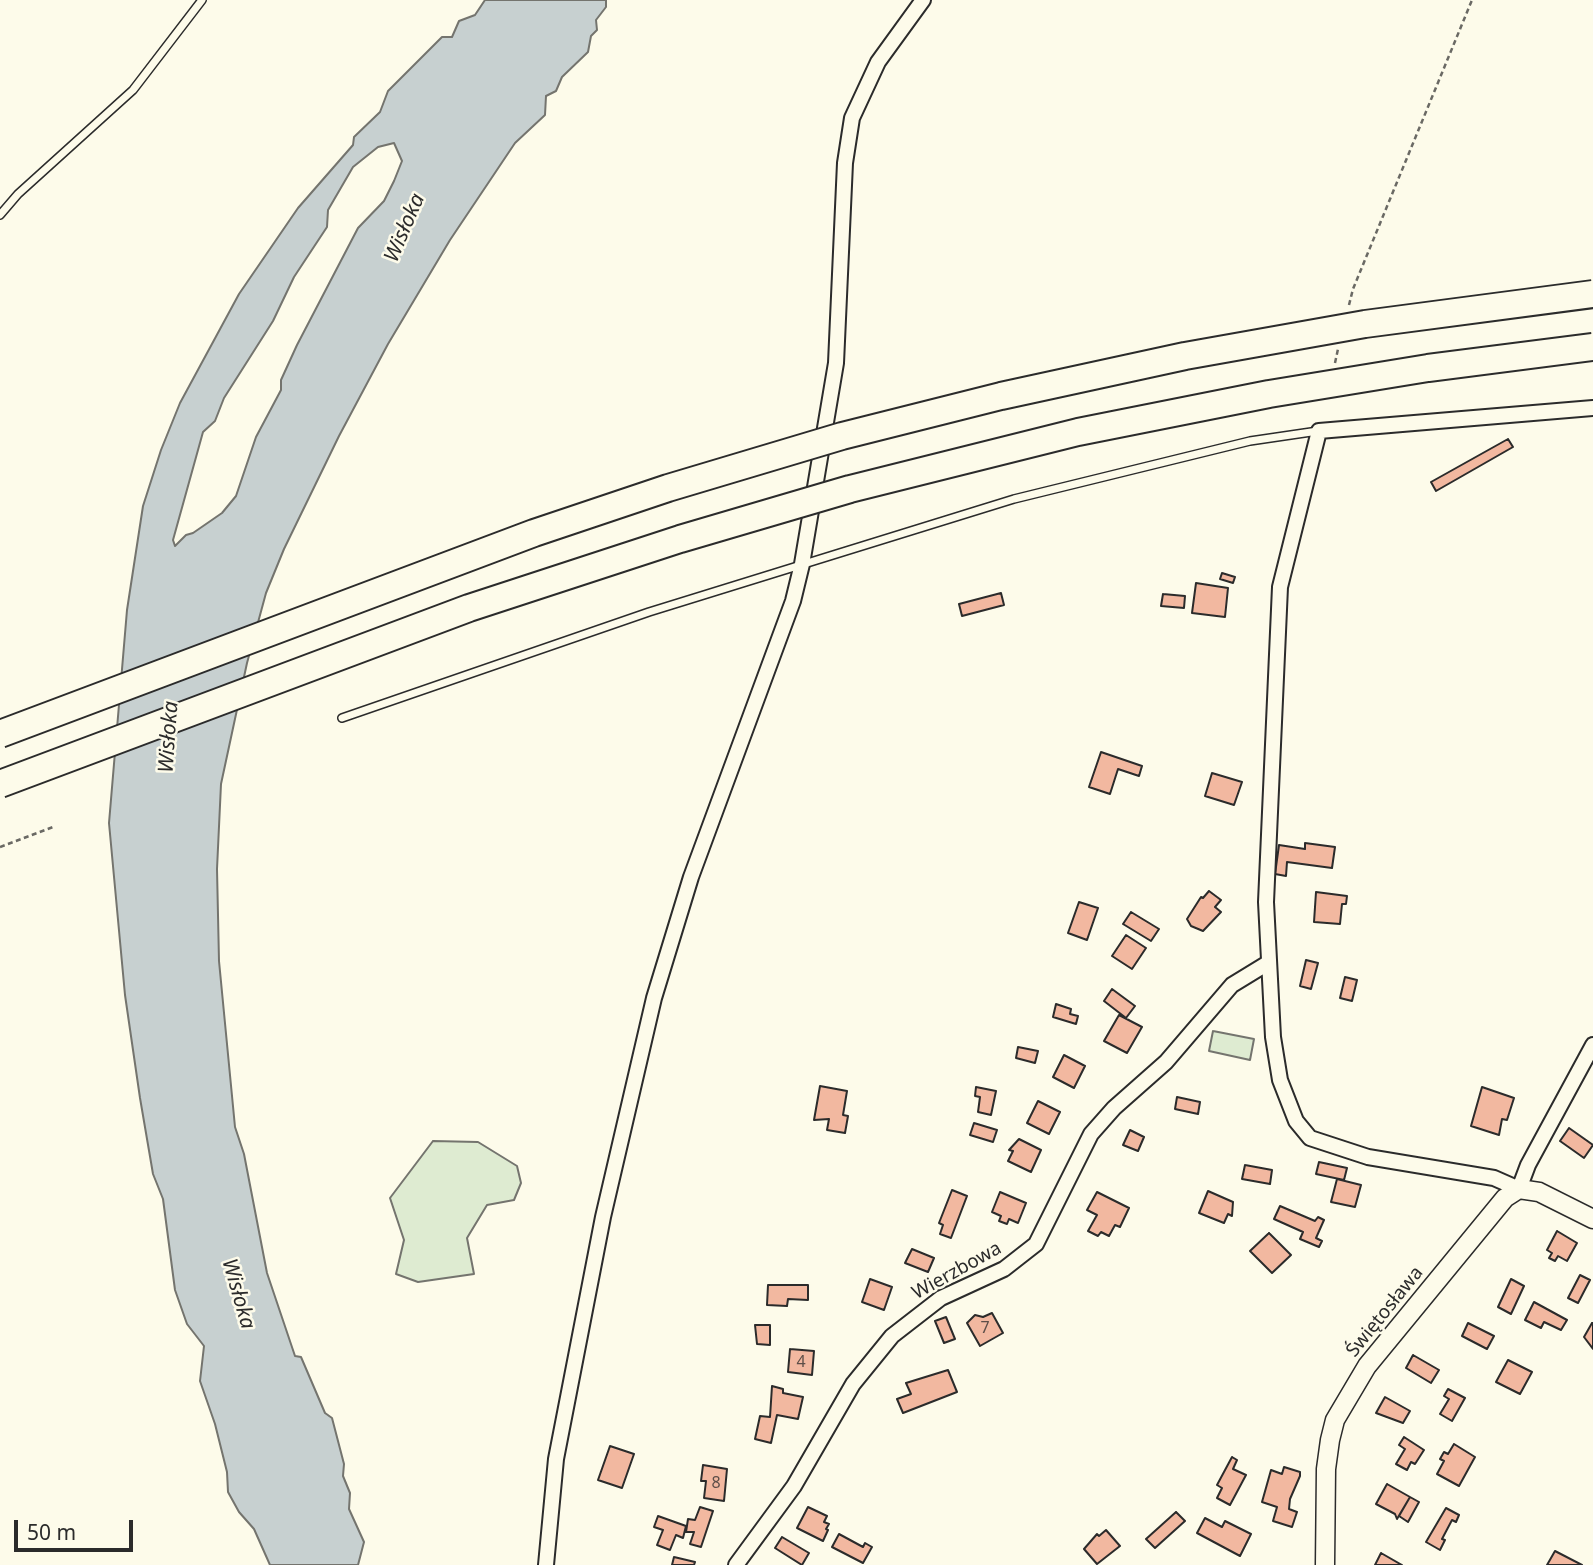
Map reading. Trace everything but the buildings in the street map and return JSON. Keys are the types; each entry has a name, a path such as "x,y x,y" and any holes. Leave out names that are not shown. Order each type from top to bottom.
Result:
{"highway":[{"path":"0,734 534,533 668,488 842,436 1002,396 1185,356 1365,324 1593,294"},
{"path":"0,784 469,608 656,546 863,485 1064,435 1269,394 1428,368 1593,347"}],"street":[{"path":"546,1565 556,1459 603,1217 654,998 691,877 793,601 802,564 836,363 845,163 852,118 878,62 923,0"},
{"path":"1593,408 1319,431 1280,587 1270,767 1268,963 1280,1080 1296,1121 1310,1138 1368,1157 1494,1178 1519,1189 1539,1192 1593,1219"},
{"name":"Wierzbowa","path":"736,1565 793,1486 853,1384 892,1336 941,1298 1004,1269 1035,1244 1091,1134 1114,1108 1166,1062 1232,985 1268,963"},
{"path":"1519,1189 1534,1153 1593,1045"},
{"name":"Świętosława","path":"1325,1565 1326,1468 1335,1420 1346,1398 1489,1214 1519,1189"}],"lane":[{"path":"0,215 18,194 133,90 202,0"},
{"path":"342,718 649,611 1014,499 1250,441 1319,431"}],"path":[{"path":"1347,314 1353,289 1472,0"},
{"path":"1334,366 1340,340"},
{"path":"0,848 53,827"}],"green space":[{"path":"1213,1031 1254,1039 1250,1060 1209,1051"},
{"path":"433,1141 478,1142 517,1166 521,1183 514,1200 487,1205 467,1238 474,1274 418,1282 396,1274 404,1240 390,1198"}],"water":[{"name":"Wisłoka","path":"485,0 606,0 606,7 596,20 597,30 591,36 588,52 562,77 556,91 546,96 545,115 515,143 450,240 388,344 339,436 284,549 266,593 247,663 221,784 217,869 219,961 235,1127 244,1154 267,1273 295,1356 301,1357 325,1413 332,1418 344,1464 343,1476 350,1493 349,1509 364,1542 358,1565 270,1565 254,1529 239,1512 228,1492 227,1472 215,1424 200,1381 204,1346 187,1324 175,1290 163,1199 153,1174 140,1098 125,995 109,823 127,610 143,506 161,450 180,403 239,294 298,208 353,145 354,137 380,112 388,91 442,37 452,37 459,21 475,15","holes":["394,143 402,161 384,201 358,228 297,345 281,380 281,390 256,437 236,496 222,513 186,535 175,546 173,540 203,432 215,421 224,398 273,321 294,277 327,227 328,210 353,167 378,147"]}]}
